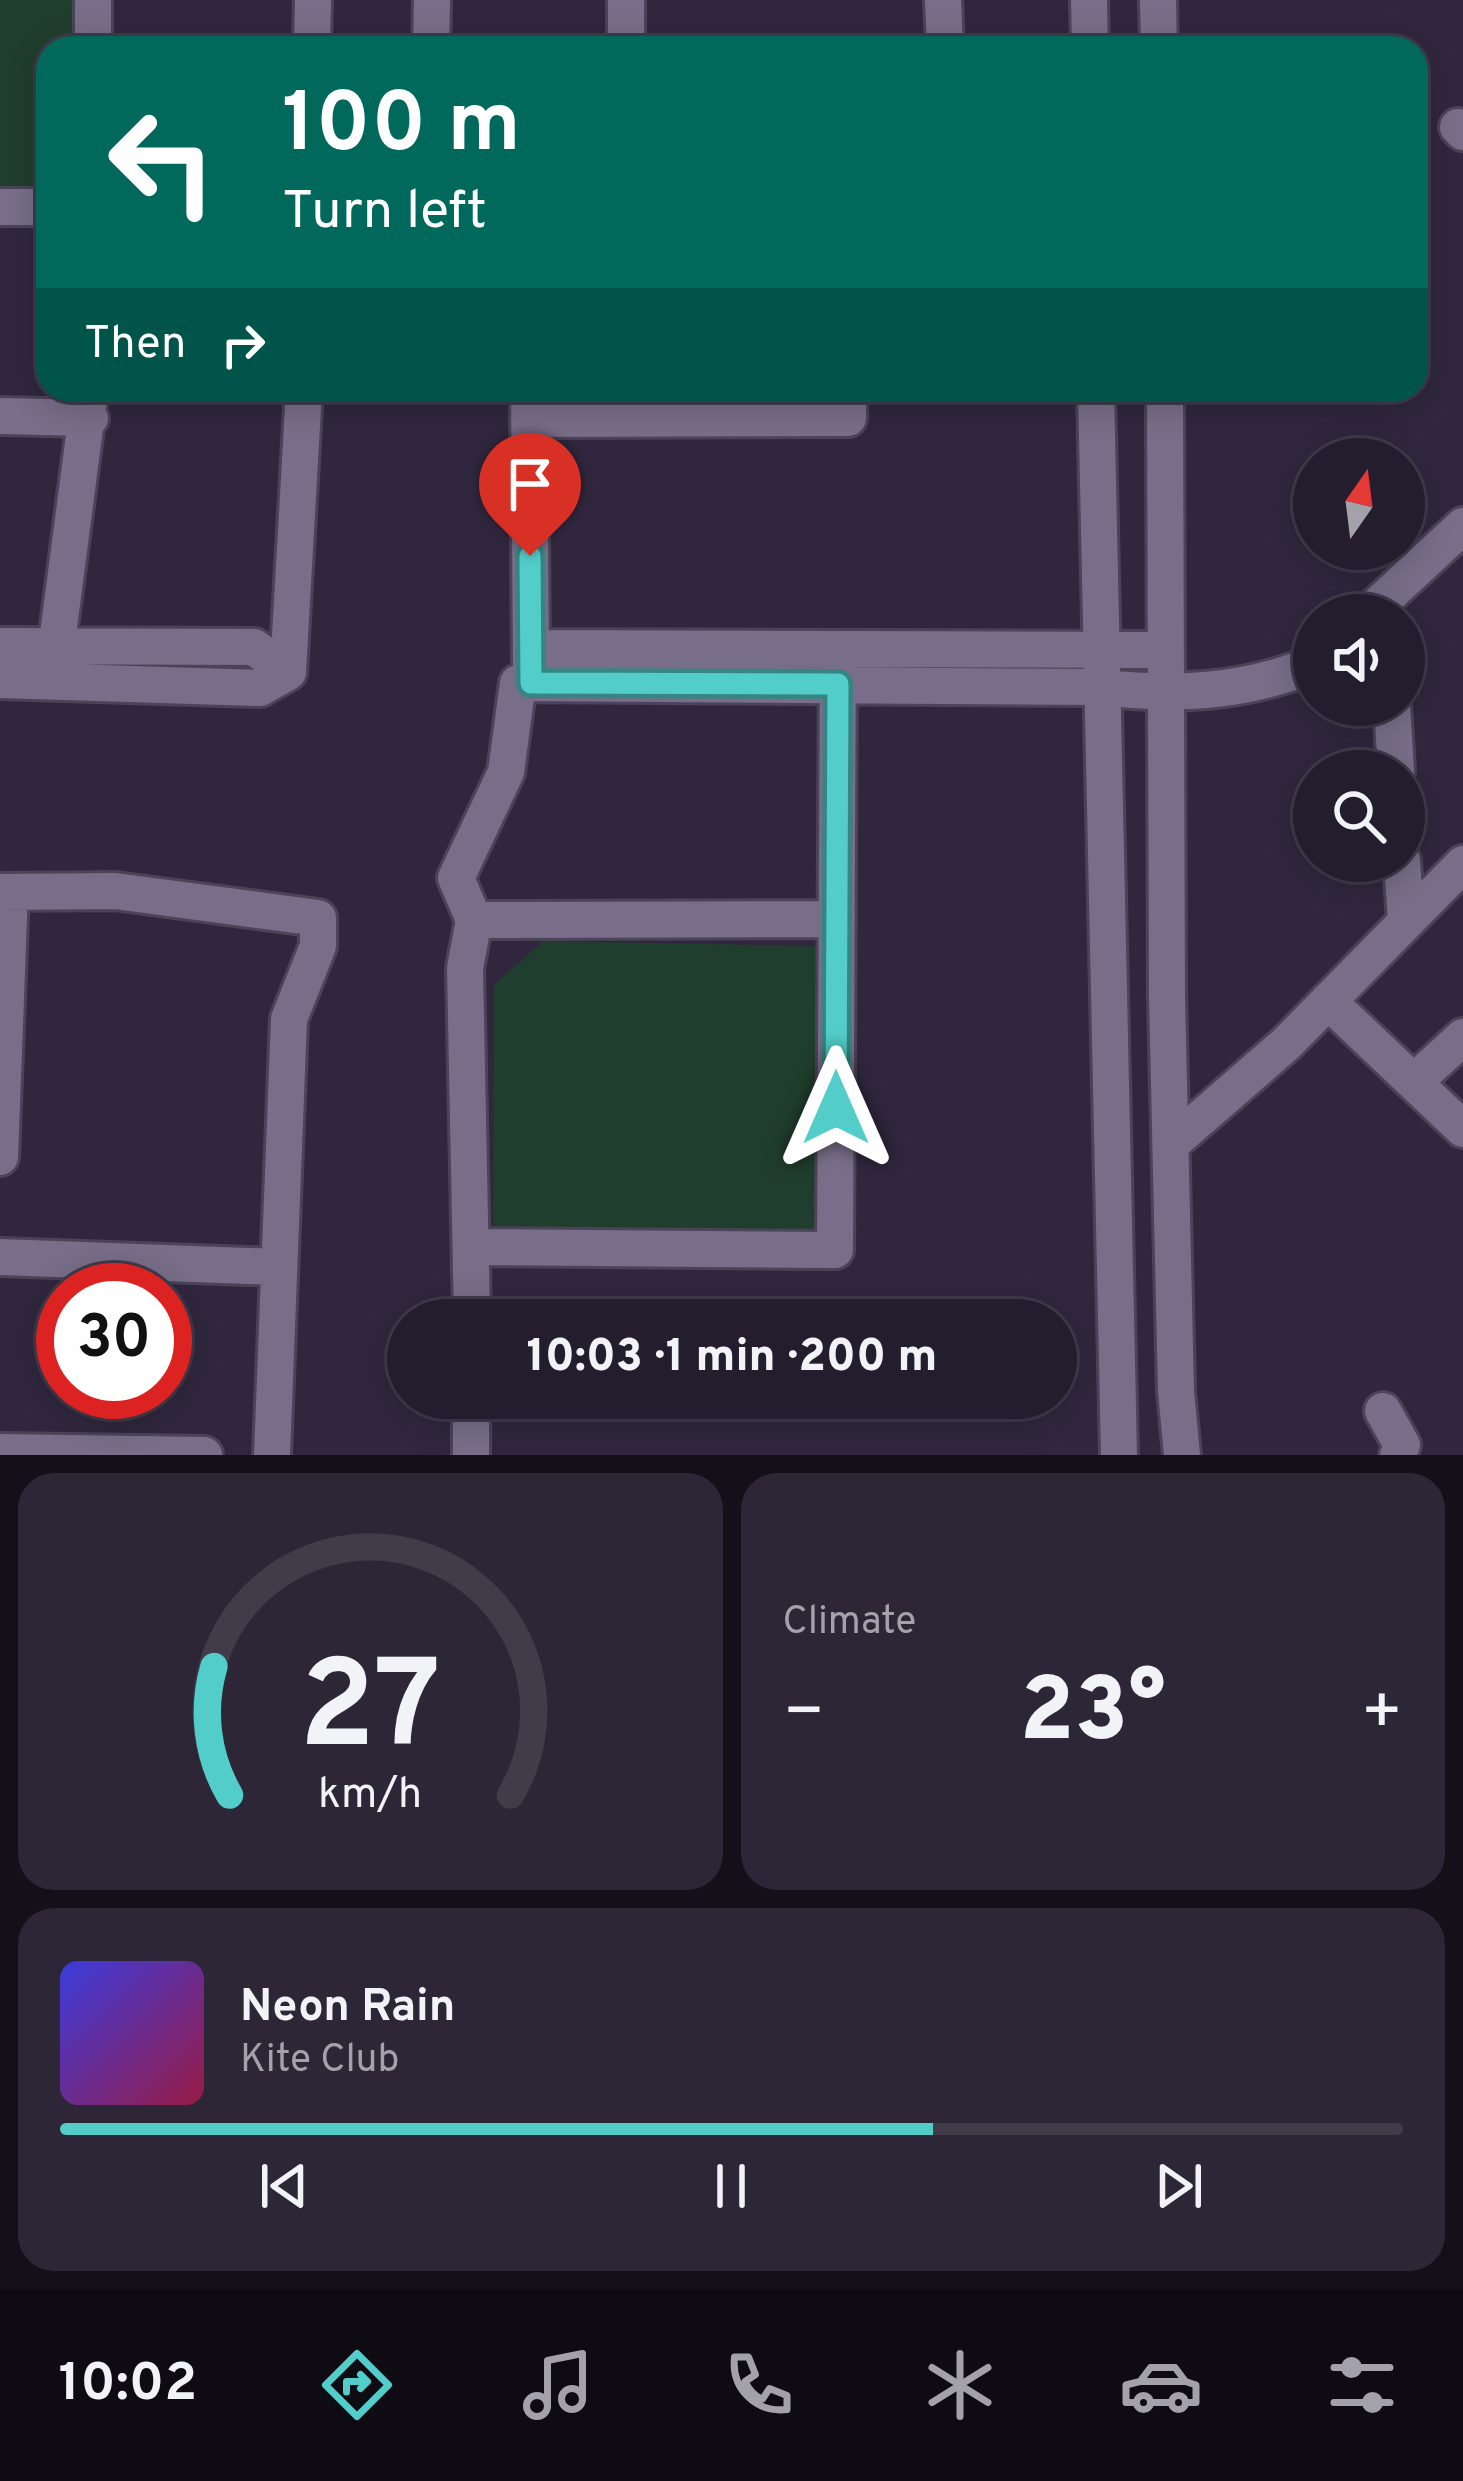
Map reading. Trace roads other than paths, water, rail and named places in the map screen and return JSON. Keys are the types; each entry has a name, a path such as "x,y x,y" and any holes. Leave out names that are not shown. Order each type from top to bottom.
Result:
{"street":[{"path":"93,0 93,36"},
{"path":"313,0 313,36"},
{"path":"431,36 432,0"},
{"path":"626,0 626,36"},
{"path":"944,0 945,36"},
{"path":"1089,0 1090,36"},
{"path":"1158,0 1159,36"},
{"path":"0,207 36,207"},
{"path":"0,646 54,663 260,688 288,672 303,402"},
{"path":"472,1299 465,968 474,920 456,878 506,772 526,672 529,404 848,418 848,402"},
{"path":"1096,402 1119,1455"},
{"path":"1131,1455 1181,1449 1171,1144 1165,402"},
{"path":"0,416 90,404 54,663"},
{"path":"1395,594 1463,526"},
{"path":"526,672 838,667 1166,650"},
{"path":"0,680 54,663"},
{"path":"838,667 1166,695 1265,684 1293,673"},
{"path":"472,1247 835,1250 838,667"},
{"path":"1171,1144 1328,1000 1463,864"},
{"path":"1403,882 1406,921"},
{"path":"0,1156 5,892 115,891 318,918 318,946 289,1019 272,1455"},
{"path":"474,920 837,919"},
{"path":"1328,1000 1463,1129"},
{"path":"1414,1082 1463,1037"},
{"path":"0,1257 279,1267"},
{"path":"1383,1411 1402,1445 1398,1455"},
{"path":"471,1419 471,1455"},
{"path":"0,1452 204,1455"}]}
